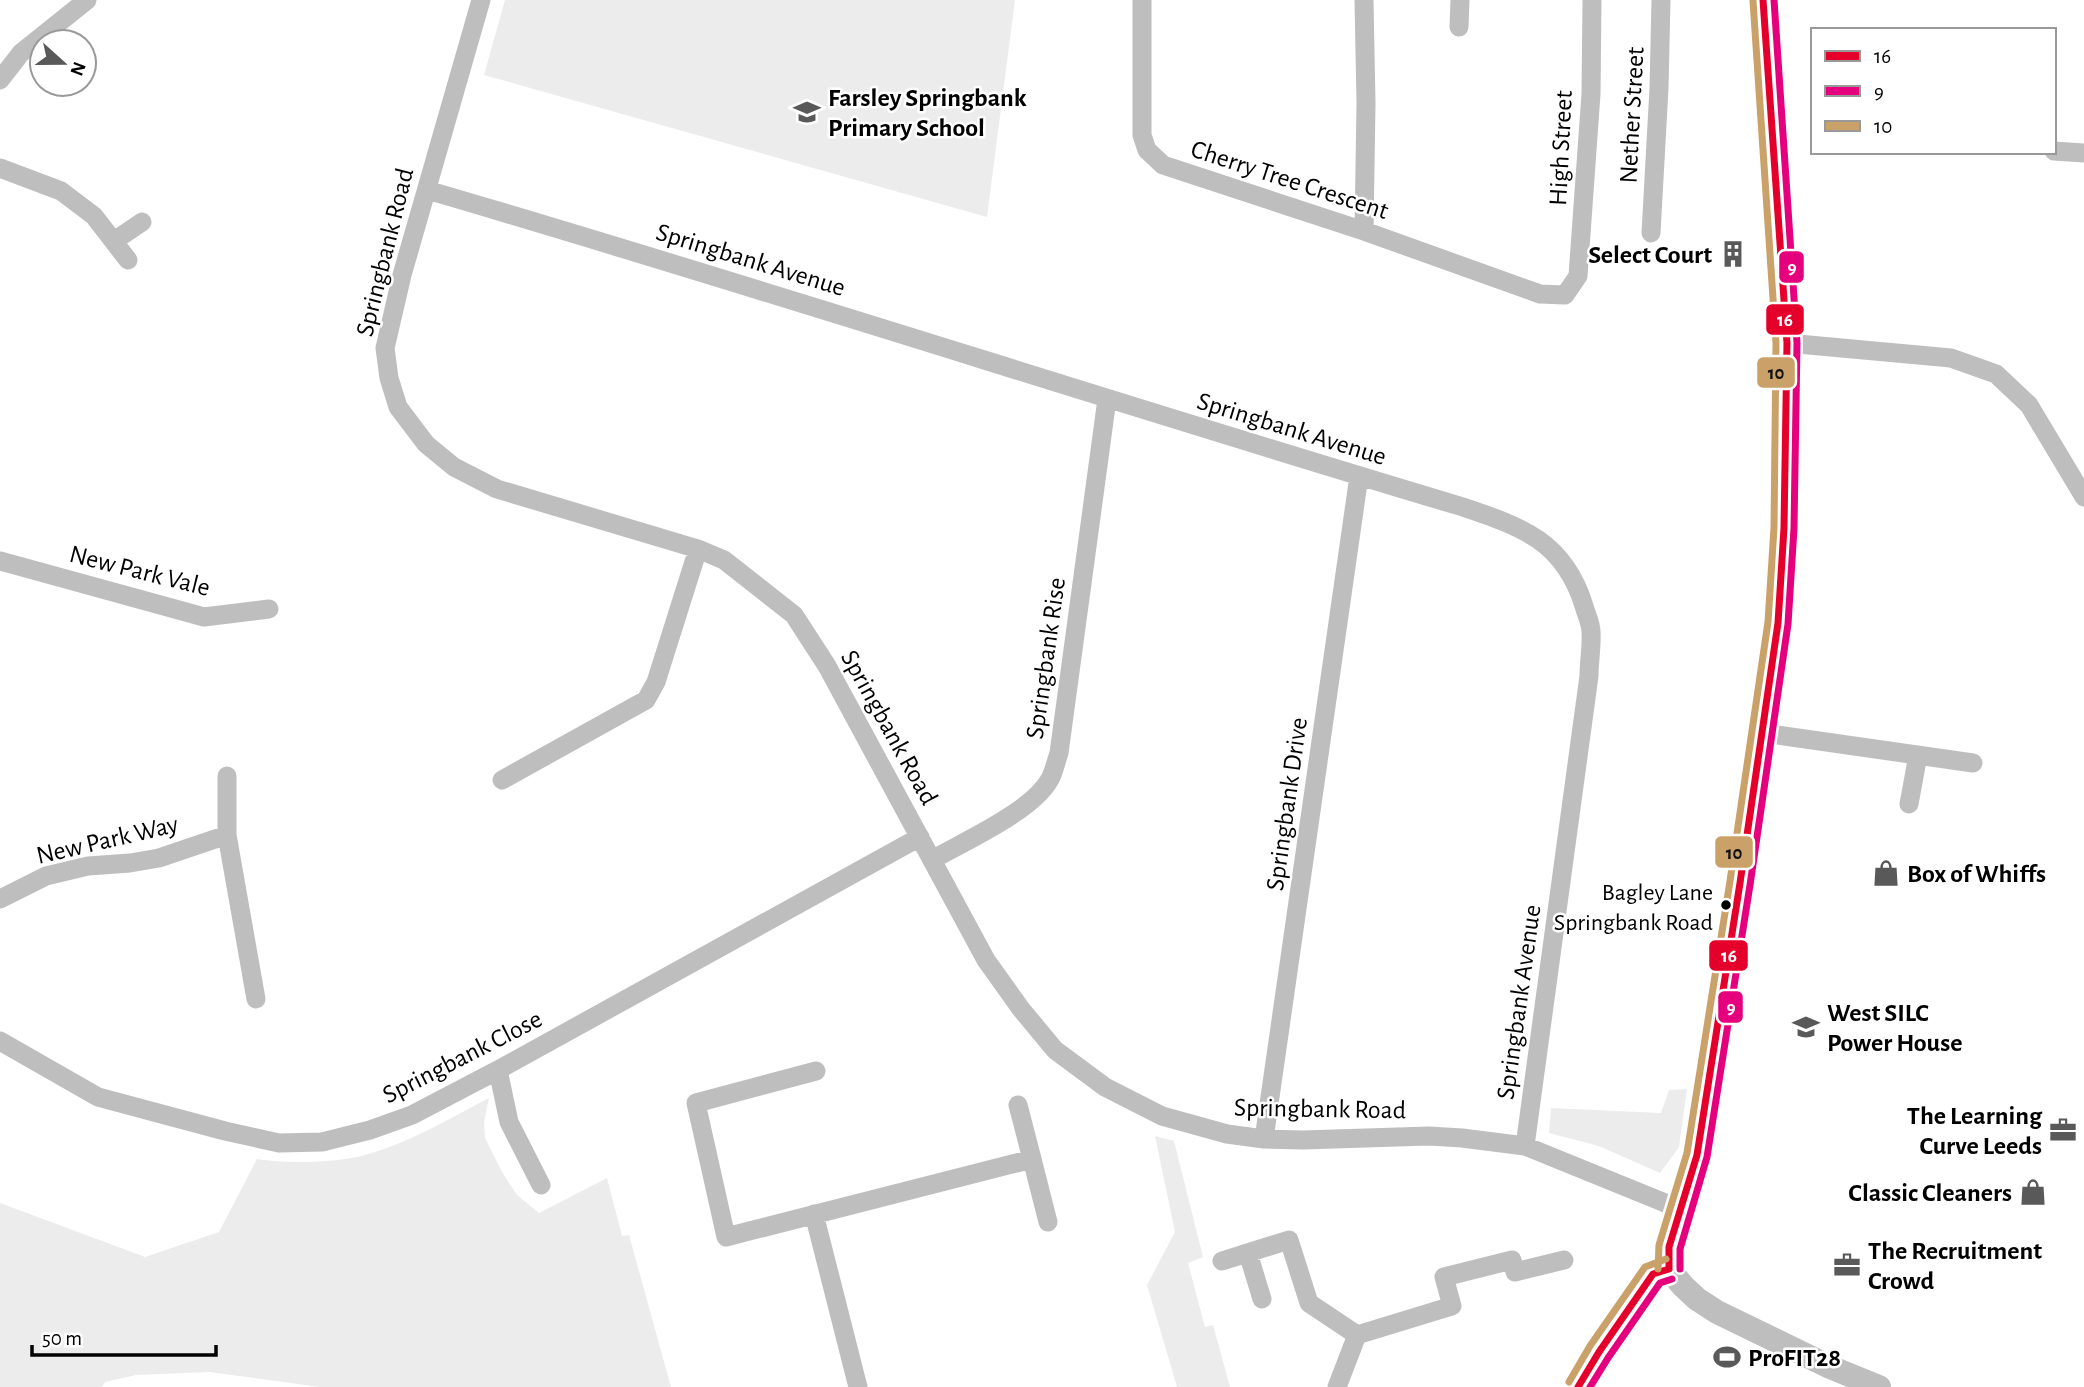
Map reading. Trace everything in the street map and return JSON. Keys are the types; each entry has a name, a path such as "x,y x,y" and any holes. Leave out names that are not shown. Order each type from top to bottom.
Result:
{"street":[{"path":"0,80 21,53 87,0"},
{"name":"Springbank Road","path":"481,0 402,275 384,348 398,407 426,444 454,467 497,489 698,549 724,560 794,615 827,666 986,960 1055,1050 1105,1087 1162,1116 1227,1134 1303,1140 1429,1136 1479,1138 1525,1146 1680,1209"},
{"name":"Cherry Tree Crescent","path":"1142,0 1142,135 1147,150 1163,165 1364,231 1540,294 1565,295"},
{"path":"1364,0 1364,231"},
{"path":"1459,27 1460,0"},
{"name":"High Street","path":"1565,295 1578,276 1591,94 1592,0"},
{"name":"Nether Street","path":"1651,233 1661,0"},
{"path":"1763,0 1787,343 1784,528 1777,623 1763,733 1697,1155 1670,1247 1669,1269 1697,1299 1717,1312 1830,1367 1879,1387"},
{"path":"2056,151 2084,153"},
{"path":"0,168 61,191 94,216 128,260"},
{"name":"Springbank Avenue","path":"427,190 658,258 1503,520 1537,537 1577,583 1591,631 1587,689 1525,1146"},
{"path":"114,242 142,222"},
{"path":"1787,343 1951,358 1996,374 2029,405 2084,497"},
{"name":"Springbank Rise","path":"932,860 1019,811 1035,799 1050,779 1059,753 1107,399"},
{"name":"Springbank Drive","path":"1264,1139 1359,476"},
{"path":"502,780 646,700 656,682 698,549"},
{"name":"New Park Vale","path":"0,561 204,617 269,609"},
{"path":"1763,733 1973,763"},
{"path":"1909,804 1918,755"},
{"path":"227,776 227,835 256,999"},
{"name":"New Park Way","path":"0,899 46,876 88,866 159,858 227,835"},
{"name":"Springbank Close","path":"0,1041 98,1097 279,1143 322,1142 370,1130 412,1115 920,837"},
{"path":"498,1070 509,1122 541,1185"},
{"path":"816,1071 696,1103 726,1237 1032,1159"},
{"path":"1018,1105 1048,1222"},
{"path":"814,1213 858,1387"},
{"path":"1222,1261 1289,1240 1309,1303 1357,1335"},
{"path":"1248,1253 1262,1299"},
{"path":"1357,1335 1452,1306 1444,1277 1512,1260 1515,1272 1564,1260"},
{"path":"1578,1387 1653,1274 1669,1269"},
{"path":"1337,1387 1357,1335"}],"shaded area":[{"name":"Farsley Springbank Primary School","path":"505,0 1015,0 987,217 484,75"},
{"path":"1687,1089 1679,1147 1660,1173 1599,1146 1549,1133 1551,1108 1661,1113 1669,1090"},
{"path":"489,1098 484,1122 485,1138 517,1195 539,1213 607,1178 622,1236 629,1235 671,1387 320,1387 209,1372 136,1375 105,1382 102,1387 0,1387 0,1203 145,1257 219,1232 257,1159 311,1162 365,1155 413,1137"},
{"path":"1155,1136 1174,1141 1203,1257 1188,1263 1205,1327 1213,1325 1230,1387 1177,1387 1147,1285 1175,1232"}],"transit line":[{"name":"16","path":"1669,1269 1669,1247 1697,1155 1778,623 1784,528 1787,343 1763,0"},
{"name":"9","path":"1680,1269 1680,1249 1707,1157 1788,624 1794,528 1797,343 1774,0"},
{"name":"10","path":"1658,1269 1659,1245 1687,1153 1768,622 1774,528 1776,343 1753,1"},
{"name":"10","path":"1569,1382 1590,1346 1645,1267 1666,1259"},
{"name":"16","path":"1578,1387 1653,1274 1669,1269"},
{"name":"9","path":"1590,1387 1660,1283 1672,1279"}],"place":[{"name":"Farsley Springbank Primary School","path":"807,112"},
{"name":"Select Court","path":"1733,254"},
{"name":"Box of Whiffs","path":"1886,873"},
{"name":"Bagley Lane Springbank Road","path":"1726,905"},
{"name":"West SILC Power House","path":"1806,1027"},
{"name":"The Learning Curve Leeds","path":"2063,1130"},
{"name":"Classic Cleaners","path":"2033,1192"},
{"name":"The Recruitment Crowd","path":"1847,1265"},
{"name":"ProFIT28","path":"1727,1357"}]}
